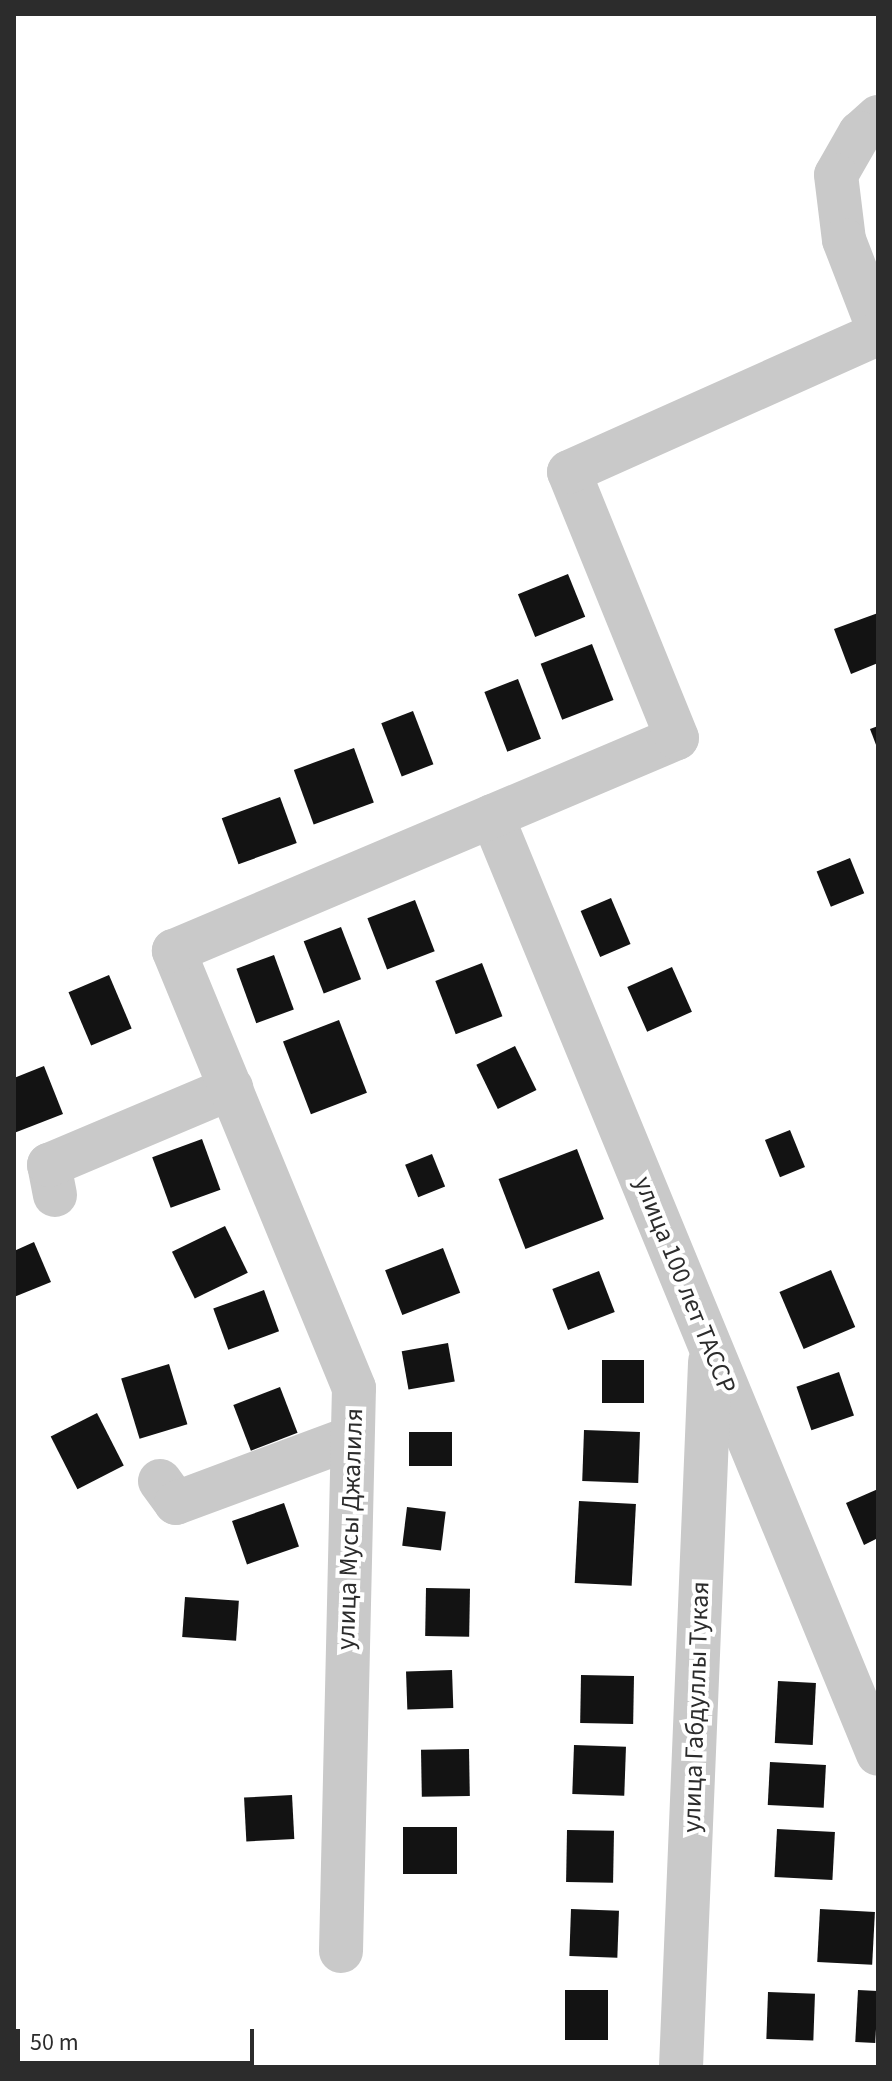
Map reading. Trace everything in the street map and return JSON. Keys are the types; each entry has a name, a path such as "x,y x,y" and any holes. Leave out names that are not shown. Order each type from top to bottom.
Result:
{"street":[{"path":"492,816 677,738 569,472 878,331 844,240 836,175 860,133 878,117"},
{"name":"улица Мусы Джалиля","path":"341,1951 354,1388 174,951 492,816"},
{"name":"улица 100 лет ТАССР","path":"492,816 878,1754"},
{"path":"55,1195 49,1165 231,1088"},
{"name":"улица Габдуллы Тукая","path":"681,2067 711,1347"},
{"path":"160,1481 176,1503 351,1438"}],"building":[{"path":"568,574 585,617 535,637 518,594"},
{"path":"878,613 878,663 851,674 834,629"},
{"path":"592,644 614,700 562,720 541,664"},
{"path":"518,679 541,739 507,752 484,692"},
{"path":"413,711 433,764 402,776 381,723"},
{"path":"878,726 878,750 870,729"},
{"path":"354,748 374,803 314,824 294,770"},
{"path":"280,797 297,843 238,864 222,818"},
{"path":"850,858 864,893 831,907 817,871"},
{"path":"611,898 631,944 600,957 581,911"},
{"path":"415,900 435,951 387,970 367,918"},
{"path":"341,927 361,979 324,994 304,941"},
{"path":"274,955 294,1010 256,1023 236,969"},
{"path":"482,963 502,1016 456,1034 435,981"},
{"path":"672,967 692,1012 647,1032 627,987"},
{"path":"109,975 132,1028 91,1046 68,992"},
{"path":"339,1020 367,1093 311,1114 283,1042"},
{"path":"515,1046 536,1090 498,1109 476,1065"},
{"path":"44,1066 63,1114 14,1133 14,1078"},
{"path":"790,1130 805,1167 780,1177 765,1140"},
{"path":"202,1139 220,1190 171,1208 152,1157"},
{"path":"577,1149 604,1219 525,1249 499,1179"},
{"path":"432,1154 445,1186 418,1197 405,1165"},
{"path":"225,1226 248,1273 195,1299 172,1252"},
{"path":"34,1242 51,1282 14,1297 14,1251"},
{"path":"443,1248 460,1293 402,1315 385,1270"},
{"path":"831,1270 855,1327 804,1349 779,1292"},
{"path":"599,1271 615,1312 568,1330 552,1289"},
{"path":"264,1290 279,1331 228,1350 213,1308"},
{"path":"448,1343 455,1381 408,1390 402,1351"},
{"path":"602,1360 644,1360 644,1403 602,1403"},
{"path":"169,1364 187,1424 140,1439 121,1379"},
{"path":"839,1372 854,1415 811,1430 796,1387"},
{"path":"280,1387 298,1433 251,1451 233,1405"},
{"path":"97,1413 124,1466 77,1489 51,1437"},
{"path":"584,1430 640,1432 638,1483 582,1481"},
{"path":"409,1432 452,1432 452,1466 409,1466"},
{"path":"878,1489 878,1538 864,1545 846,1503"},
{"path":"579,1501 636,1504 632,1586 575,1583"},
{"path":"284,1503 299,1546 247,1564 232,1521"},
{"path":"407,1507 446,1512 441,1550 402,1546"},
{"path":"426,1588 470,1589 469,1637 425,1636"},
{"path":"185,1597 239,1601 236,1641 182,1637"},
{"path":"452,1670 453,1708 407,1710 406,1672"},
{"path":"581,1675 634,1676 633,1724 580,1723"},
{"path":"778,1681 816,1683 813,1745 775,1743"},
{"path":"574,1745 626,1747 624,1796 572,1794"},
{"path":"469,1749 470,1796 422,1797 421,1750"},
{"path":"770,1762 826,1765 824,1808 768,1805"},
{"path":"292,1795 294,1839 246,1841 244,1798"},
{"path":"403,1827 457,1827 457,1874 403,1874"},
{"path":"777,1829 835,1832 832,1880 774,1877"},
{"path":"567,1830 614,1831 613,1883 566,1882"},
{"path":"571,1909 619,1911 617,1958 569,1956"},
{"path":"820,1909 875,1912 872,1965 817,1962"},
{"path":"565,1990 608,1990 608,2040 565,2040"},
{"path":"858,1990 878,1991 875,2043 855,2042"},
{"path":"768,1992 815,1994 813,2041 766,2039"}]}
